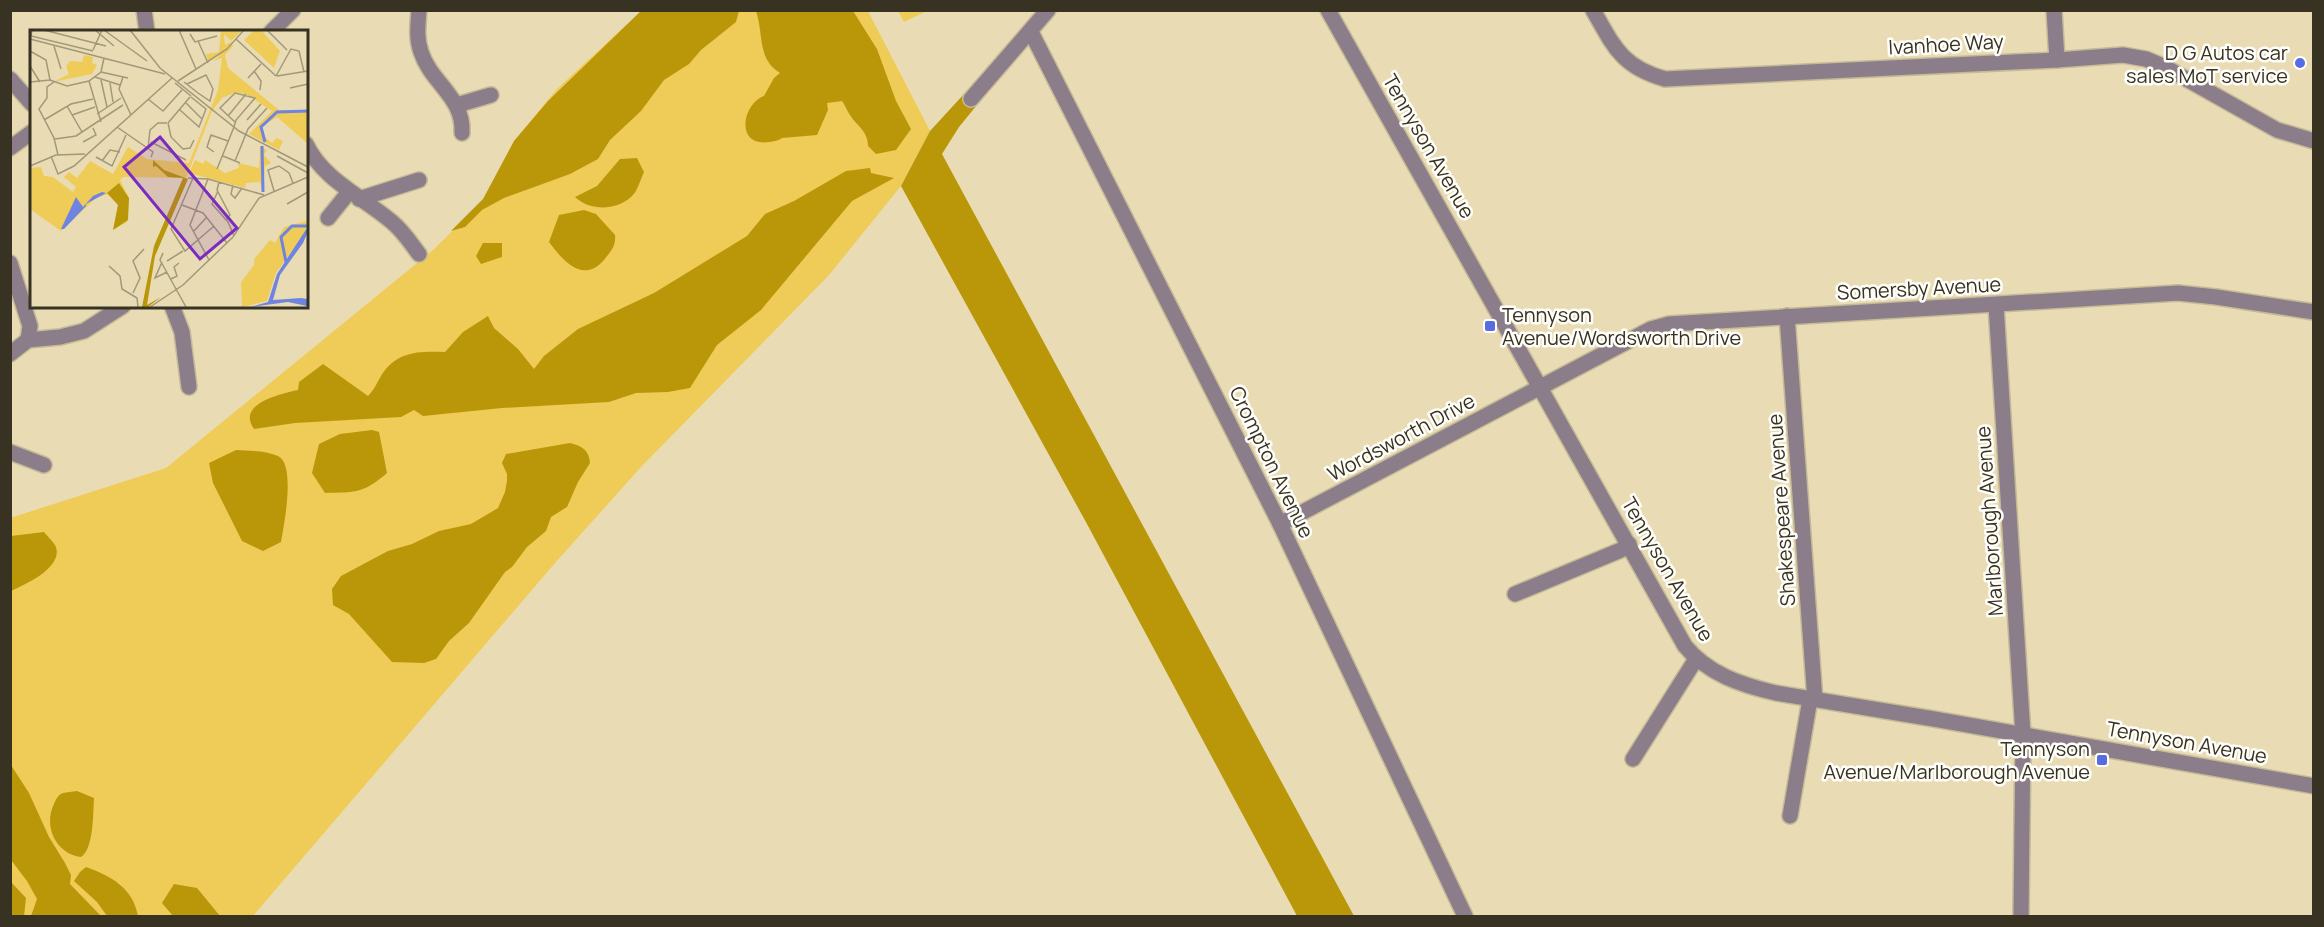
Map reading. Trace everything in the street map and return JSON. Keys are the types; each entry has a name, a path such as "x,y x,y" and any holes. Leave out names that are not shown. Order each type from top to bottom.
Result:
{"street":[{"path":"144,10 147,30"},
{"path":"273,30 292,10"},
{"path":"419,10 417,37 421,53 427,65 457,105 463,123 462,133"},
{"path":"971,99 1048,10"},
{"name":"Tennyson Avenue","path":"1328,10 1685,646 1711,671 1752,688 2313,786"},
{"name":"Ivanhoe Way","path":"1593,10 1616,50 1623,57 1646,74 1665,79 2123,55 2146,59 2165,67 2277,130 2313,141"},
{"path":"2054,10 2057,60"},
{"name":"Crompton Avenue","path":"1031,32 1280,524 1465,916"},
{"path":"10,79 30,102"},
{"path":"457,105 490,96"},
{"path":"10,148 30,133"},
{"path":"308,147 315,159 354,195 392,222 419,254"},
{"path":"328,218 354,195 419,180"},
{"path":"10,263 30,326 28,340"},
{"name":"Somersby Avenue","path":"1541,387 1651,329 1669,324 2178,293 2313,312"},
{"name":"Marlborough Avenue","path":"1996,304 2023,735"},
{"path":"10,354 28,340 60,337 84,331 120,308"},
{"path":"173,308 182,332 189,387"},
{"name":"Shakespeare Avenue","path":"1787,316 1813,699 1790,816"},
{"name":"Wordsworth Drive","path":"1280,524 1541,387"},
{"path":"10,452 44,465"},
{"path":"1515,594 1621,550 1629,544"},
{"path":"1633,759 1696,659"},
{"path":"2021,916 2023,735"}],"shaded area":[{"path":"642,10 739,11 736,22 701,50 689,64 664,80 641,111 610,140 598,159 570,174 504,198 482,210 465,227 451,231 483,199 514,141 548,101"},
{"path":"641,11 868,11 930,131 901,186 829,275 641,467 555,563 253,916 11,916 10,518 166,468 433,250 483,201 514,141 557,89"},
{"path":"756,11 853,11 877,49 896,101 911,129 896,150 876,154 868,146 864,132 842,101 827,103 828,110 817,135 782,138 769,142 758,142 750,138 746,131 747,115 780,73 764,54"},
{"path":"898,11 927,11 904,22"},
{"path":"964,94 977,105 959,127 942,154 1354,916 1297,916 1087,524 901,186 930,131"},
{"path":"637,158 644,172 635,192 625,202 603,208 588,205 575,197 597,186 620,159"},
{"path":"870,168 871,173 894,178 852,201 761,310 717,345 690,388 668,392 636,393 609,402 502,408 423,416 414,410 401,417 295,423 254,429 250,420 255,407 281,394 298,390 299,382 323,364 368,396 387,368 401,357 417,353 445,352 463,332 488,316 494,328 518,349 534,369 544,356 578,329 654,293 747,236 765,214 794,201 846,171"},
{"path":"584,210 596,214 615,235 614,245 609,254 596,267 589,270 574,267 549,242 559,215"},
{"path":"483,243 502,243 502,257 481,264 476,256"},
{"path":"372,430 379,432 387,473 365,488 325,493 312,473 319,444 340,434"},
{"path":"570,443 584,449 590,463 578,482 567,507 551,517 546,531 527,547 512,567 505,572 469,623 449,641 436,659 424,663 392,662 349,614 333,605 332,589 341,576 388,551 412,544 439,531 471,524 498,508 507,481 507,474 502,463 506,454"},
{"path":"236,450 278,456 283,461 286,470 288,482 281,542 263,551 242,541 213,483 209,463"},
{"path":"44,532 56,547 57,555 54,562 41,575 11,591 11,536"},
{"path":"11,765 29,793 49,837 71,875 70,884 101,916 31,916 37,899 11,860"},
{"path":"77,791 94,798 91,839 81,857 72,855 59,845 51,830 50,821 58,796"},
{"path":"86,867 119,884 131,898 138,916 107,916 97,902 74,881"},
{"path":"11,882 26,898 24,916 11,916"},
{"path":"174,884 197,888 220,916 173,916 162,903"}],"place":[{"name":"D G Autos car sales MoT service","path":"2300,63"},
{"name":"Tennyson Avenue/Wordsworth Drive","path":"1490,326"},
{"name":"Tennyson Avenue/Marlborough Avenue","path":"2102,760"}]}
